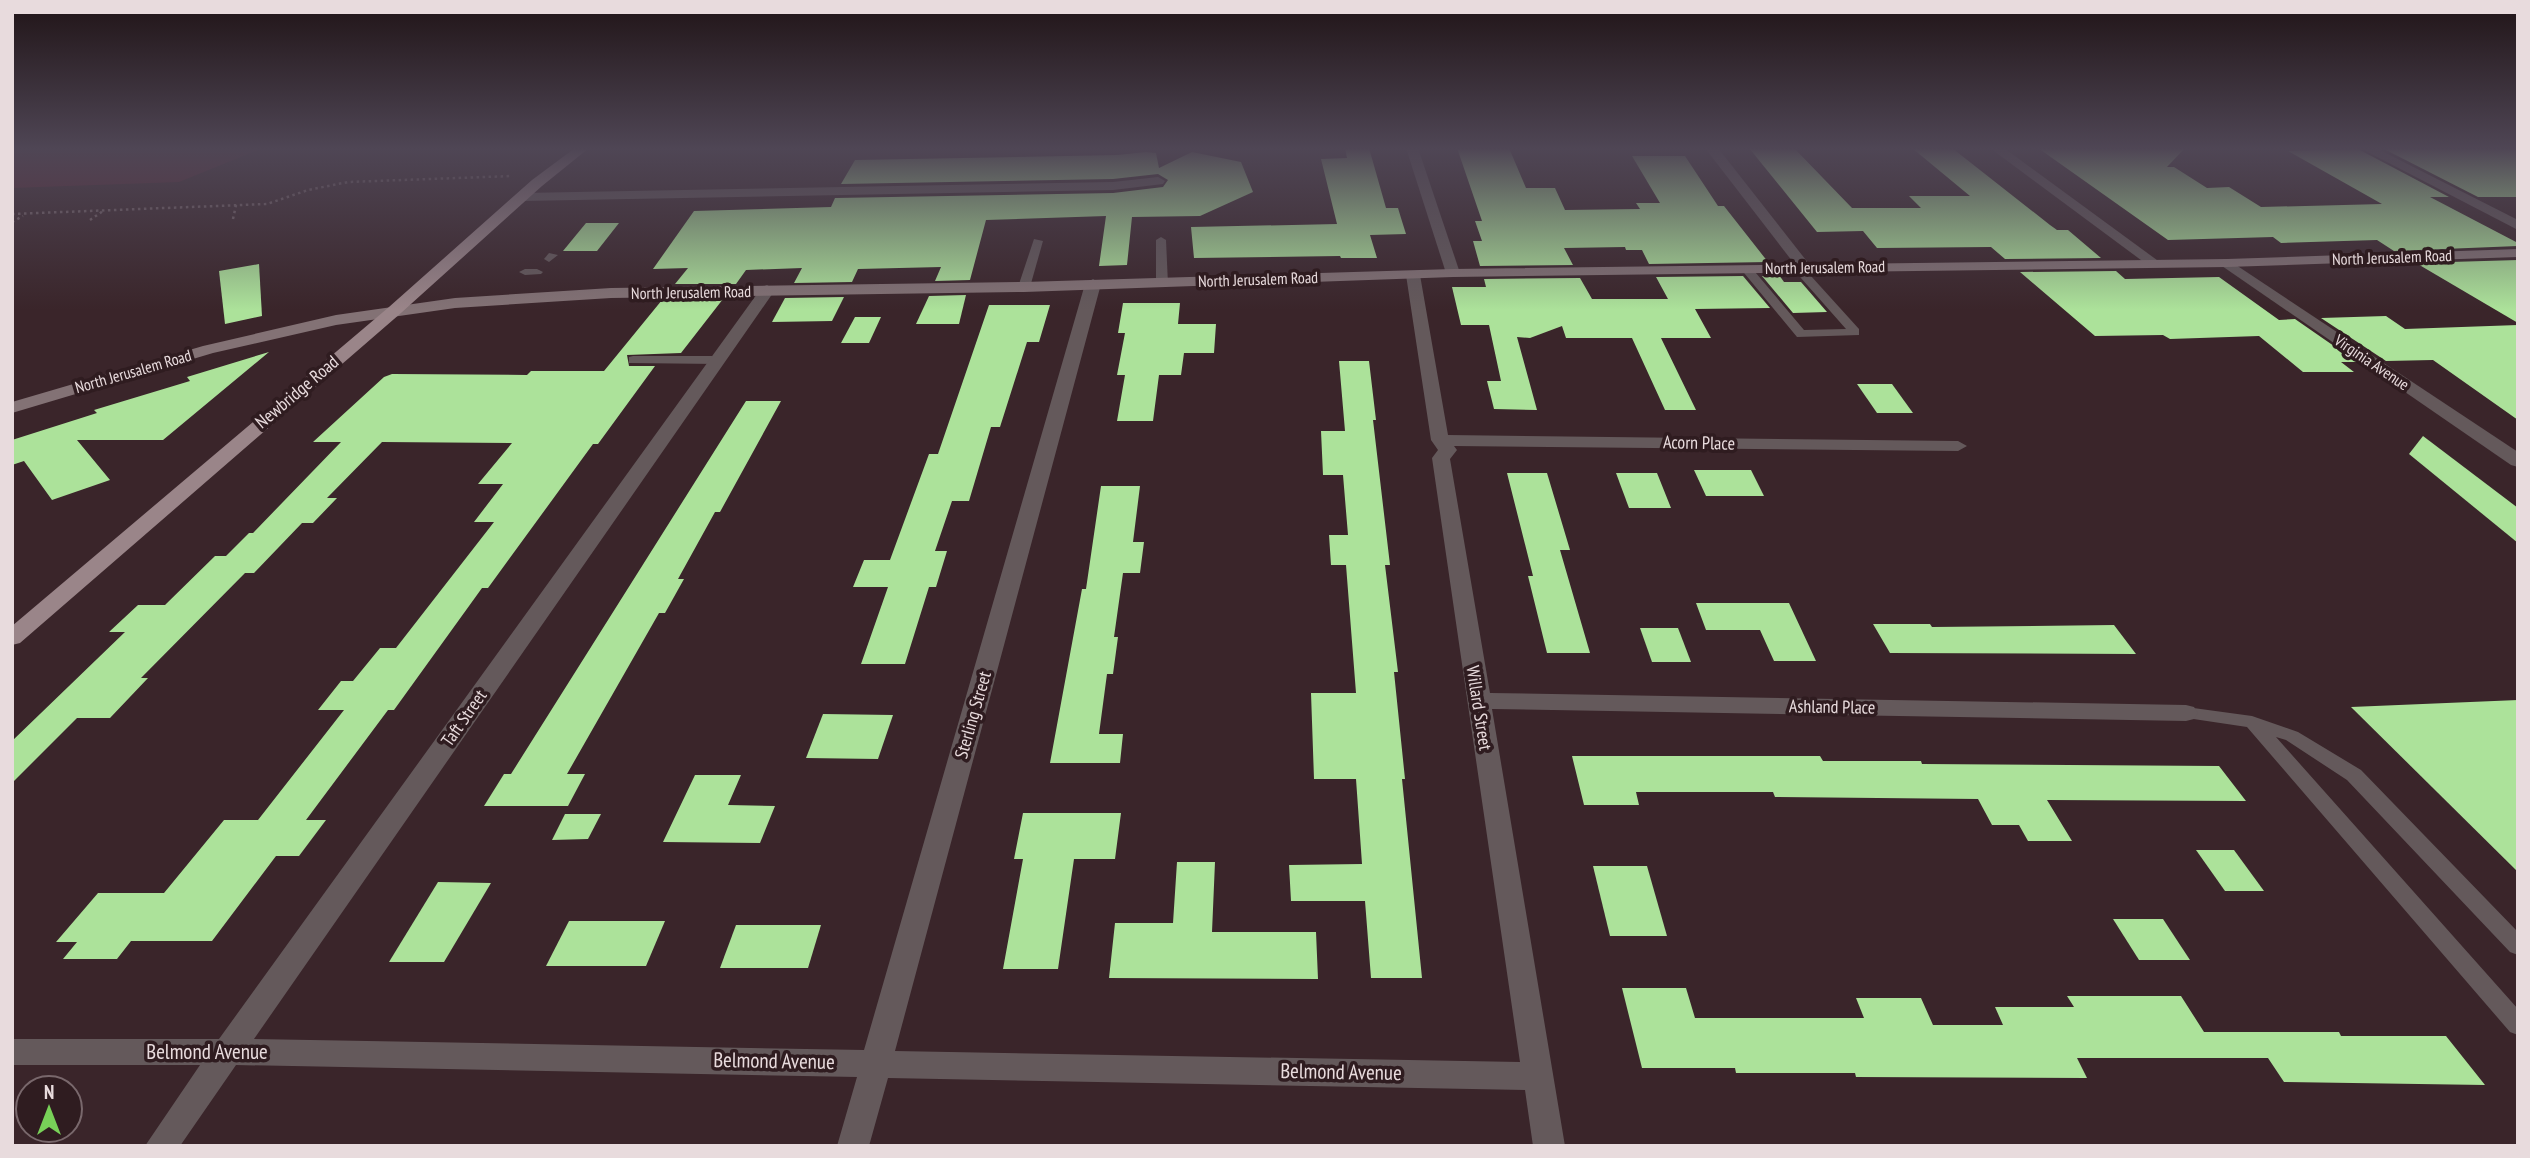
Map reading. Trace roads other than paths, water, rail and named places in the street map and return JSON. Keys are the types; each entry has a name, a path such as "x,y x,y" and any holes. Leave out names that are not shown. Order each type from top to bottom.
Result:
{"main road":[{"name":"Newbridge Road","path":"12,638 395,310 516,202"},
{"name":"North Jerusalem Road","path":"12,408 231,343 336,320 455,303 611,293 1024,287 1453,273 2227,262 2518,253"}],"street":[{"path":"1430,202 1453,273"},
{"path":"1751,202 1800,267"},
{"path":"2071,202 2154,262"},
{"path":"2471,202 2518,226"},
{"name":"Virginia Avenue","path":"2227,262 2518,461"},
{"name":"Willard Street","path":"1412,275 1440,440 1448,450 1441,458 1549,1146"},
{"name":"Sterling Street","path":"853,1146 1093,284"},
{"name":"Taft Street","path":"160,1146 767,290"},
{"name":"Acorn Place","path":"1440,440 1958,446"},
{"name":"Ashland Place","path":"1478,701 2186,712"},
{"name":"Belmond Avenue","path":"12,1052 228,1052 877,1062 1536,1076"}],"lane":[{"path":"1161,240 1161,283"},
{"path":"1024,287 1038,241"},
{"path":"1746,268 1801,334 1855,332 1800,267"},
{"path":"633,360 718,360"},
{"path":"2186,712 2252,722 2292,736 2354,775 2518,946"},
{"path":"2252,722 2518,1025"}]}
